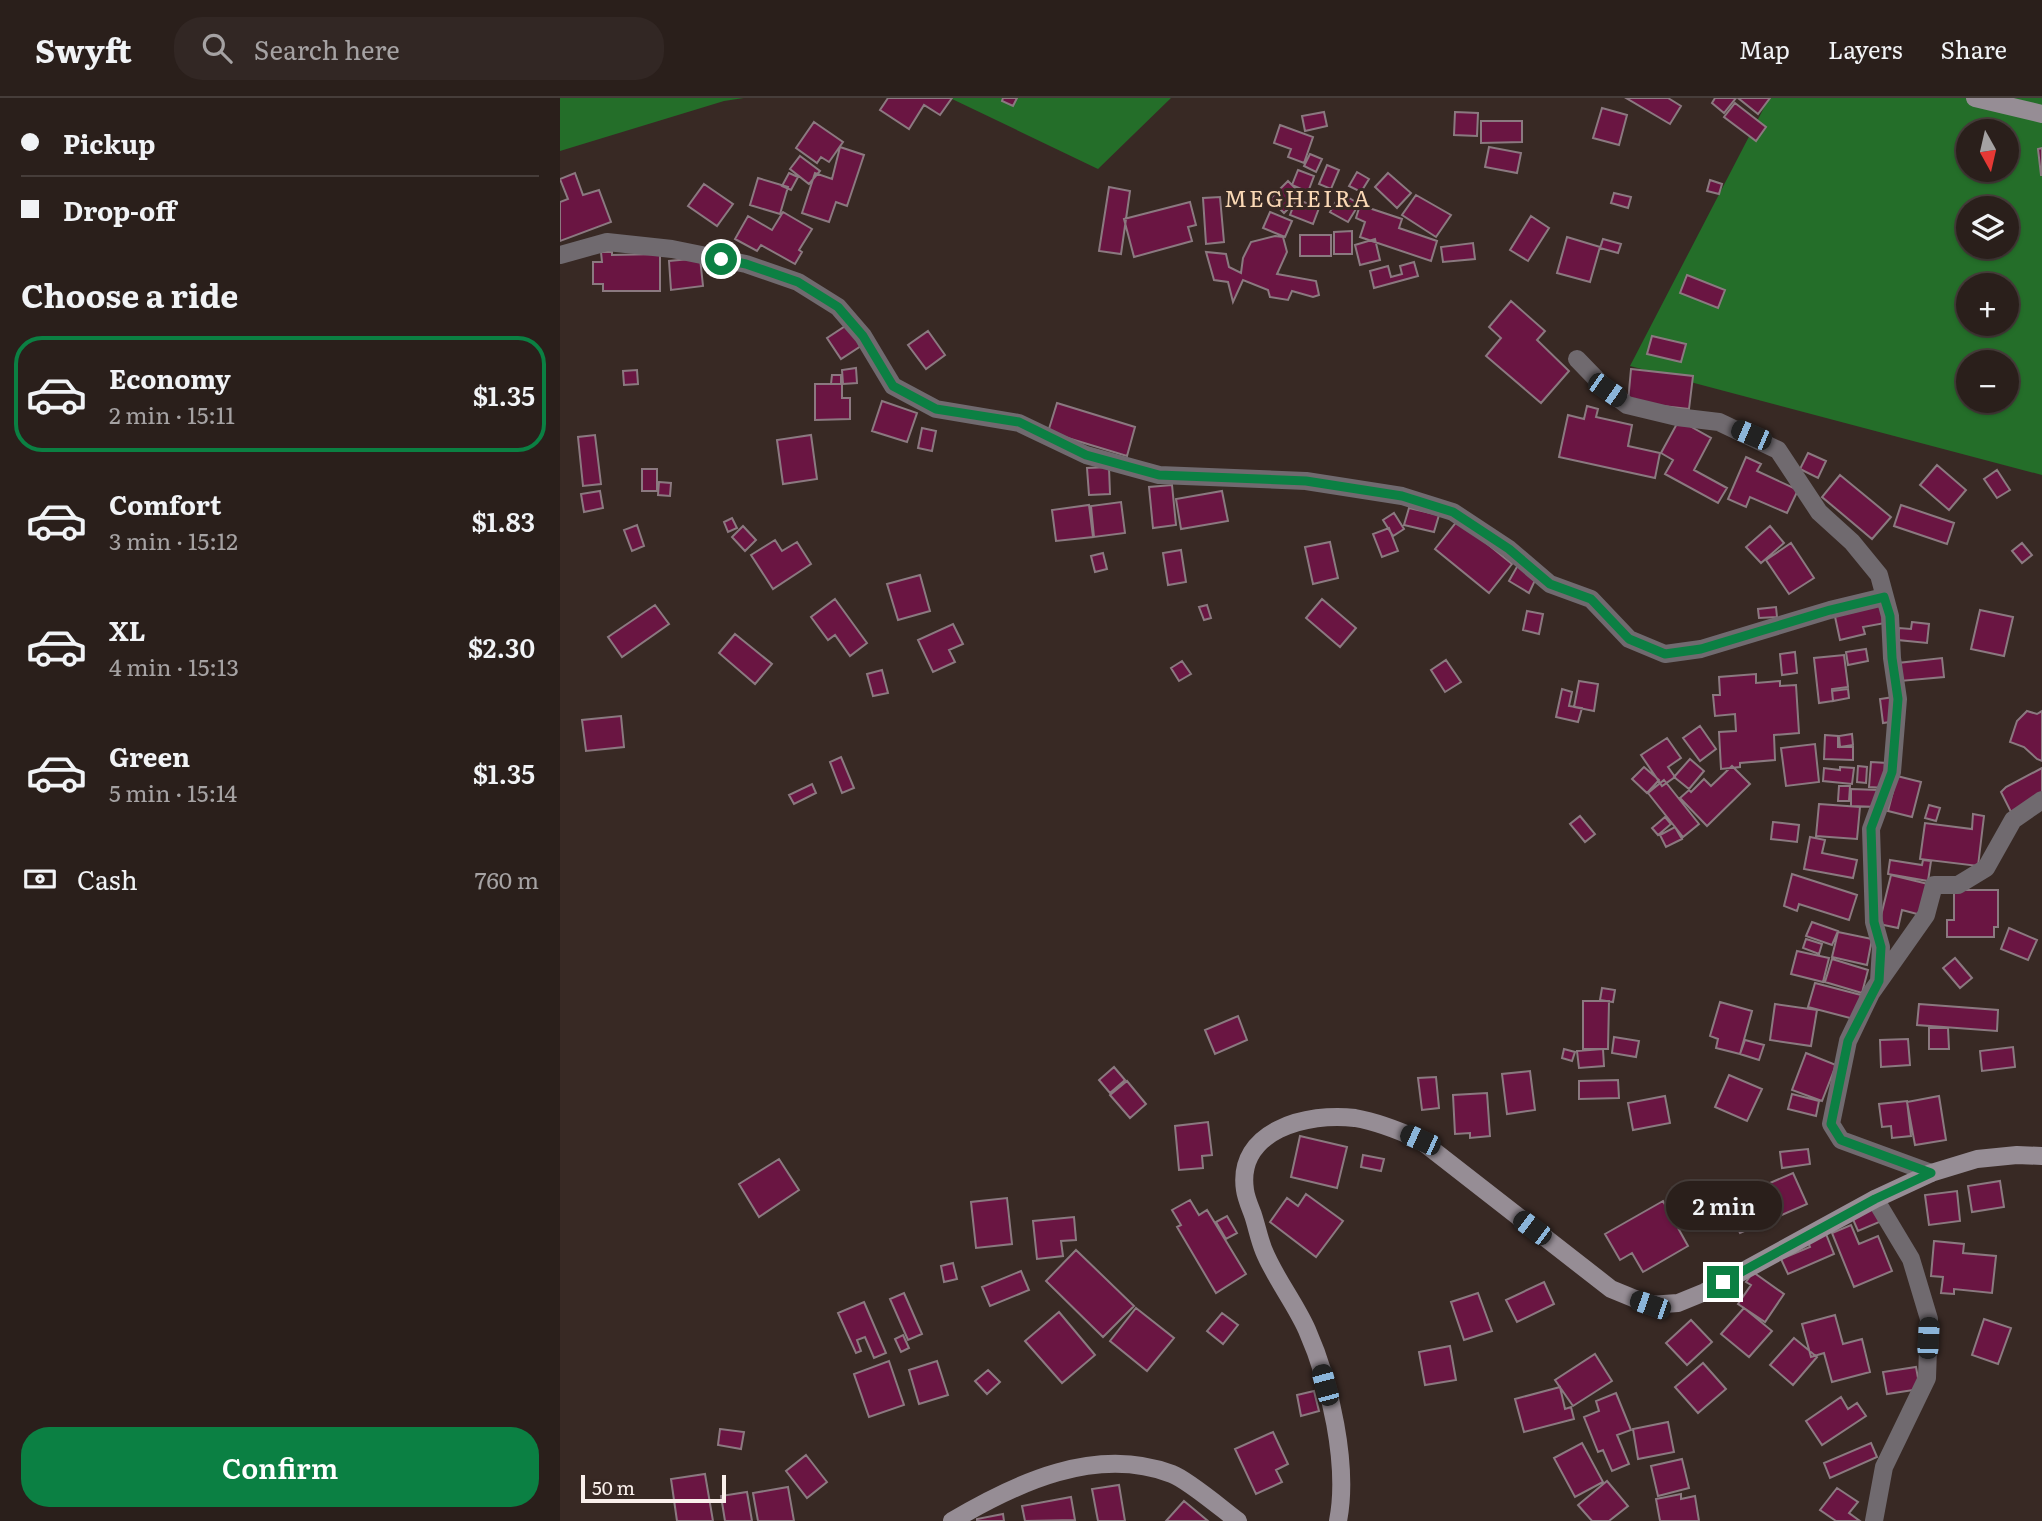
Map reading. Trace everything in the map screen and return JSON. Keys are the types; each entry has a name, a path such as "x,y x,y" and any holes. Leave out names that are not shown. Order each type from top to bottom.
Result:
{"main road":[{"path":"1975,98 2042,114"},
{"path":"1338,1521 1341,1493 1335,1423 1321,1366 1306,1329 1264,1252 1245,1190 1245,1167 1256,1143 1277,1129 1316,1119 1353,1118 1388,1125 1420,1140 1611,1289 1650,1305 1678,1303 1705,1292 1875,1199 1931,1173 1977,1159 2017,1155 2042,1156"},
{"path":"951,1521 1036,1478 1071,1469 1108,1465 1146,1466 1174,1474 1238,1521"}],"street":[{"path":"560,255 607,242 646,246 746,264 798,282 838,307 863,336 893,386 936,409 1019,422 1086,455 1159,475 1306,481 1402,496 1453,512 1509,549 1550,584 1591,599 1629,639 1665,654 1701,649 1830,610 1884,597"},
{"path":"1577,359 1607,390 1627,405 1677,417 1718,422 1778,450 1819,512 1853,542 1879,575 1890,616 1898,699 1892,772 1871,828 1874,922 1881,947 1879,981"},
{"path":"1931,1173 1841,1140 1831,1124 1848,1041 1879,981 1926,915 1934,885 1958,886 1986,868 2013,820 2042,800"},
{"path":"1874,1521 1884,1467 1927,1378 1929,1319 1911,1258 1875,1199"}],"green space":[{"path":"560,98 744,98 724,101 560,151"},
{"path":"950,98 1171,98 1098,169"},
{"path":"1769,98 2042,98 2042,475 1630,366"}],"building":[{"path":"888,98 952,98 940,115 924,105 909,129 880,110"},
{"path":"1003,98 1017,98 1013,106 1002,101"},
{"path":"1626,98 1668,98 1681,106 1670,124"},
{"path":"1715,98 1736,98 1724,113 1712,103"},
{"path":"1738,98 1770,98 1758,114"},
{"path":"1735,103 1766,127 1756,141 1724,117"},
{"path":"1602,108 1627,115 1619,145 1593,138"},
{"path":"1324,112 1327,126 1305,131 1302,116"},
{"path":"1455,112 1478,113 1477,136 1454,135"},
{"path":"1481,121 1522,121 1522,142 1481,143"},
{"path":"814,122 843,142 829,162 821,157 817,163 796,148"},
{"path":"1280,125 1313,137 1304,163 1288,157 1291,149 1274,143"},
{"path":"840,147 864,155 847,206 836,202 829,222 802,213 815,173 832,179"},
{"path":"1489,147 1521,153 1517,173 1485,167"},
{"path":"2042,148 2042,175 2041,175 2038,149"},
{"path":"1310,154 1322,159 1316,172 1304,166"},
{"path":"800,156 820,171 809,184 790,169"},
{"path":"1327,165 1339,170 1331,189 1319,184"},
{"path":"1298,170 1314,176 1308,192 1292,185"},
{"path":"1357,172 1369,179 1361,192 1349,186"},
{"path":"575,173 583,195 599,190 611,222 560,241 560,202 568,199 560,179"},
{"path":"789,173 798,177 791,190 782,186"},
{"path":"1388,173 1411,193 1397,208 1375,187"},
{"path":"758,178 788,187 780,214 750,205"},
{"path":"1710,180 1722,184 1719,194 1707,191"},
{"path":"1288,181 1302,195 1284,213 1270,199"},
{"path":"704,184 733,204 717,226 688,206"},
{"path":"1109,187 1130,191 1121,254 1099,251"},
{"path":"1341,193 1359,204 1348,222 1330,212"},
{"path":"1614,193 1631,197 1628,208 1611,203"},
{"path":"1416,195 1451,215 1436,237 1402,215"},
{"path":"1220,197 1224,242 1206,244 1203,198"},
{"path":"1296,199 1319,208 1313,224 1290,215"},
{"path":"1190,202 1196,225 1188,227 1192,241 1134,257 1124,219"},
{"path":"1360,205 1402,219 1399,228 1437,241 1431,261 1360,237 1365,222 1356,218"},
{"path":"783,212 812,229 799,250 802,252 795,264 761,245 757,251 735,239 748,216 772,230"},
{"path":"1270,212 1292,221 1285,237 1263,228"},
{"path":"1531,216 1549,228 1528,261 1510,250"},
{"path":"1352,231 1352,254 1334,254 1334,232"},
{"path":"1300,235 1331,235 1331,256 1300,256"},
{"path":"1275,236 1283,237 1287,252 1277,274 1316,281 1319,295 1313,297 1292,291 1288,300 1270,297 1268,290 1243,280 1233,302 1228,282 1214,280 1206,252 1226,254 1229,267 1241,273 1243,258 1251,242"},
{"path":"1567,237 1600,247 1590,282 1557,273"},
{"path":"1375,239 1380,260 1360,265 1355,245"},
{"path":"1603,239 1621,244 1618,253 1600,248"},
{"path":"1473,243 1475,259 1443,262 1441,247"},
{"path":"601,252 612,252 612,255 660,254 660,291 603,291 603,284 593,284 593,262 602,262"},
{"path":"700,258 703,286 671,290 669,261"},
{"path":"1414,262 1418,276 1374,288 1370,271 1388,266 1391,277 1402,274 1400,266"},
{"path":"1687,275 1725,290 1718,308 1680,293"},
{"path":"1511,301 1545,331 1537,340 1569,371 1541,403 1486,356 1501,338 1489,327"},
{"path":"850,323 864,344 841,359 827,338"},
{"path":"928,331 945,355 926,369 908,345"},
{"path":"1652,336 1686,344 1681,362 1647,354"},
{"path":"856,368 857,383 843,384 842,370"},
{"path":"1631,369 1693,376 1689,409 1628,402"},
{"path":"637,370 638,384 624,385 623,371"},
{"path":"832,375 841,375 841,384 831,384"},
{"path":"815,384 842,384 842,398 850,398 850,419 815,420"},
{"path":"882,401 917,413 907,442 872,431"},
{"path":"1057,403 1135,427 1127,456 1048,432"},
{"path":"1587,406 1598,409 1596,417 1632,425 1628,446 1660,453 1655,478 1559,457 1568,415 1584,419"},
{"path":"1679,420 1711,438 1694,470 1727,488 1718,503 1665,474 1673,460 1661,453"},
{"path":"922,428 936,431 932,451 918,448"},
{"path":"595,435 601,484 583,486 578,437"},
{"path":"811,435 817,479 783,484 777,440"},
{"path":"1808,453 1826,461 1818,478 1800,469"},
{"path":"1746,457 1761,464 1757,471 1798,490 1787,513 1750,497 1746,507 1728,499"},
{"path":"1937,465 1966,490 1949,510 1920,485"},
{"path":"1109,467 1110,494 1089,495 1087,468"},
{"path":"642,469 657,469 657,491 642,491"},
{"path":"1997,470 2010,490 1997,498 1984,479"},
{"path":"1840,475 1891,517 1872,539 1822,497"},
{"path":"659,482 671,483 670,496 658,495"},
{"path":"1172,485 1176,525 1153,528 1149,487"},
{"path":"600,491 603,508 584,512 581,494"},
{"path":"1222,491 1228,521 1181,529 1176,499"},
{"path":"1121,502 1125,533 1094,537 1091,506"},
{"path":"1089,505 1093,537 1056,541 1052,510"},
{"path":"1901,505 1954,523 1947,544 1894,526"},
{"path":"1409,508 1439,515 1434,532 1404,525"},
{"path":"1394,513 1404,529 1393,536 1383,520"},
{"path":"732,518 737,528 728,532 724,522"},
{"path":"1458,520 1512,564 1489,593 1435,549"},
{"path":"637,525 644,546 632,551 624,530"},
{"path":"743,526 756,540 745,551 732,537"},
{"path":"1770,526 1784,543 1761,563 1746,547"},
{"path":"1389,528 1398,551 1382,557 1373,534"},
{"path":"775,540 782,551 797,542 811,564 773,589 751,555"},
{"path":"1330,542 1338,578 1313,584 1305,547"},
{"path":"1791,543 1814,578 1789,594 1766,560"},
{"path":"2022,543 2032,555 2022,563 2012,551"},
{"path":"1181,550 1186,582 1168,585 1163,553"},
{"path":"1103,553 1107,569 1095,572 1091,556"},
{"path":"1518,565 1537,576 1529,593 1509,581"},
{"path":"920,575 930,611 898,620 887,584"},
{"path":"835,599 867,643 850,656 835,635 828,640 811,617"},
{"path":"1322,599 1356,628 1340,647 1306,618"},
{"path":"1881,603 1885,623 1863,627 1865,634 1840,640 1834,612"},
{"path":"655,605 669,624 622,657 608,637"},
{"path":"1207,605 1211,618 1204,620 1199,607"},
{"path":"1776,607 1777,617 1759,618 1758,609"},
{"path":"1980,610 2013,617 2004,656 1971,649"},
{"path":"1527,611 1543,614 1539,634 1523,630"},
{"path":"1912,622 1929,624 1927,643 1898,640 1899,628 1911,629"},
{"path":"953,624 963,644 949,650 955,662 933,672 918,640"},
{"path":"735,634 772,664 755,684 719,653"},
{"path":"1866,649 1868,661 1848,665 1846,652"},
{"path":"1795,652 1797,673 1782,675 1780,654"},
{"path":"1844,655 1848,687 1832,689 1833,701 1819,703 1814,658"},
{"path":"1942,658 1944,677 1900,681 1898,663"},
{"path":"1446,660 1461,682 1445,692 1431,670"},
{"path":"1182,661 1191,674 1179,681 1171,668"},
{"path":"882,670 888,693 873,696 867,674"},
{"path":"1756,674 1756,683 1780,681 1780,686 1796,685 1799,733 1774,735 1775,760 1740,763 1740,767 1721,769 1719,732 1736,731 1735,714 1715,716 1713,695 1720,695 1719,677"},
{"path":"1579,681 1598,684 1594,711 1574,707"},
{"path":"1562,689 1572,692 1569,706 1582,708 1578,722 1556,717"},
{"path":"1848,689 1849,698 1833,701 1832,691"},
{"path":"1894,697 1897,721 1883,723 1880,699"},
{"path":"2027,711 2037,714 2042,711 2042,761 2024,747 2010,742 2017,721"},
{"path":"621,716 624,747 586,751 582,720"},
{"path":"1700,726 1716,749 1700,761 1683,738"},
{"path":"1852,734 1853,745 1840,747 1839,736"},
{"path":"1825,735 1838,736 1838,747 1853,747 1853,760 1824,759"},
{"path":"1667,738 1681,758 1668,767 1675,777 1662,786 1641,755"},
{"path":"1815,744 1819,782 1786,786 1781,748"},
{"path":"841,757 854,788 842,793 830,762"},
{"path":"1690,759 1704,771 1689,789 1674,777"},
{"path":"1871,762 1887,763 1885,788 1869,787"},
{"path":"1732,766 1750,784 1707,826 1680,798 1689,790 1691,792 1704,779 1711,786"},
{"path":"1858,766 1867,767 1866,783 1857,782"},
{"path":"1644,767 1659,780 1647,793 1632,779"},
{"path":"1840,767 1854,768 1852,784 1823,781 1824,768 1840,770"},
{"path":"2042,768 2042,797 2011,812 2001,792"},
{"path":"1897,776 1921,782 1912,817 1888,811"},
{"path":"1664,780 1699,824 1683,837 1648,793"},
{"path":"812,784 816,793 794,804 789,795"},
{"path":"1839,786 1850,786 1849,801 1838,801"},
{"path":"1851,789 1879,790 1879,807 1851,806"},
{"path":"1819,804 1860,807 1857,839 1816,836"},
{"path":"1929,805 1940,808 1936,821 1925,818"},
{"path":"1973,814 1984,816 1978,866 1920,859 1925,823 1972,829"},
{"path":"1580,816 1595,834 1585,842 1570,824"},
{"path":"1665,817 1671,824 1658,835 1652,828"},
{"path":"1773,822 1799,825 1797,842 1771,839"},
{"path":"1675,827 1682,839 1666,847 1660,835"},
{"path":"1810,837 1825,840 1822,853 1857,860 1853,878 1804,869"},
{"path":"1890,860 1922,865 1923,860 1931,861 1928,881 1888,874"},
{"path":"1792,874 1857,895 1849,920 1799,904 1797,911 1784,906"},
{"path":"1891,875 1928,884 1921,915 1902,910 1898,928 1879,924"},
{"path":"1954,890 1998,890 1998,927 1994,927 1994,937 1947,937 1947,920 1954,920"},
{"path":"1812,922 1838,931 1832,945 1806,936"},
{"path":"2009,928 2037,940 2028,960 2001,949"},
{"path":"1838,932 1872,939 1867,965 1832,957"},
{"path":"1806,939 1822,944 1819,954 1803,948"},
{"path":"1797,951 1829,958 1823,982 1791,974"},
{"path":"1955,958 1972,978 1960,988 1943,968"},
{"path":"1832,959 1868,970 1862,993 1825,982"},
{"path":"1815,983 1861,995 1854,1019 1808,1007"},
{"path":"1602,988 1615,990 1613,1002 1600,1000"},
{"path":"1583,1001 1609,1001 1608,1049 1583,1049"},
{"path":"1720,1002 1752,1011 1740,1054 1716,1048 1718,1039 1710,1036"},
{"path":"1775,1004 1817,1010 1811,1046 1770,1040"},
{"path":"1919,1004 1998,1010 1997,1031 1917,1025"},
{"path":"1238,1016 1247,1040 1215,1054 1205,1030"},
{"path":"1929,1028 1948,1028 1949,1049 1929,1049"},
{"path":"1614,1037 1639,1041 1636,1057 1612,1053"},
{"path":"1908,1039 1910,1065 1881,1067 1880,1040"},
{"path":"1745,1040 1764,1045 1759,1060 1740,1054"},
{"path":"2013,1047 2015,1067 1982,1071 1980,1051"},
{"path":"1564,1049 1575,1052 1572,1061 1562,1058"},
{"path":"1603,1049 1604,1066 1579,1068 1577,1051"},
{"path":"1806,1053 1836,1065 1822,1101 1792,1090"},
{"path":"1114,1067 1125,1080 1110,1093 1099,1080"},
{"path":"1530,1071 1535,1110 1507,1114 1502,1074"},
{"path":"1729,1075 1762,1089 1747,1121 1715,1107"},
{"path":"1436,1077 1439,1108 1422,1110 1418,1078"},
{"path":"1618,1080 1619,1098 1579,1099 1579,1081"},
{"path":"1127,1081 1146,1104 1130,1118 1110,1095"},
{"path":"1487,1093 1490,1136 1470,1138 1470,1133 1455,1134 1453,1095"},
{"path":"1792,1094 1819,1101 1816,1116 1788,1109"},
{"path":"1665,1096 1670,1123 1633,1130 1628,1103"},
{"path":"1939,1096 1946,1140 1915,1145 1907,1102"},
{"path":"1907,1101 1911,1136 1892,1138 1891,1126 1882,1127 1879,1104"},
{"path":"1208,1122 1212,1155 1202,1156 1203,1168 1179,1170 1175,1126"},
{"path":"1300,1136 1347,1147 1337,1188 1291,1177"},
{"path":"1808,1149 1810,1164 1782,1168 1780,1152"},
{"path":"1363,1155 1384,1159 1381,1171 1361,1167"},
{"path":"779,1159 799,1190 759,1217 739,1184"},
{"path":"1793,1173 1807,1204 1740,1233 1726,1202"},
{"path":"2000,1181 2004,1207 1972,1212 1968,1186"},
{"path":"1749,1182 1752,1192 1745,1193 1743,1184"},
{"path":"1957,1191 1960,1221 1929,1225 1925,1195"},
{"path":"1306,1194 1343,1221 1316,1257 1270,1222 1287,1198 1298,1206"},
{"path":"1007,1198 1012,1244 976,1248 971,1202"},
{"path":"1190,1200 1199,1215 1207,1210 1246,1274 1216,1293 1177,1227 1181,1225 1172,1210"},
{"path":"1663,1201 1688,1246 1643,1272 1632,1253 1620,1260 1605,1234"},
{"path":"1878,1206 1884,1220 1858,1231 1852,1217"},
{"path":"1227,1216 1237,1233 1226,1239 1216,1222"},
{"path":"1074,1217 1076,1240 1061,1241 1063,1256 1037,1259 1033,1221"},
{"path":"1851,1225 1859,1244 1878,1236 1892,1271 1854,1287 1832,1233"},
{"path":"1826,1234 1834,1254 1788,1274 1781,1259 1810,1247 1808,1242"},
{"path":"1934,1241 1964,1244 1963,1253 1996,1256 1992,1293 1954,1289 1954,1294 1941,1293 1943,1277 1931,1276"},
{"path":"1076,1250 1134,1306 1103,1337 1046,1281"},
{"path":"953,1263 957,1279 944,1282 941,1266"},
{"path":"1021,1271 1029,1290 990,1306 982,1287"},
{"path":"1753,1272 1784,1294 1765,1322 1738,1304 1751,1285 1746,1282"},
{"path":"1544,1282 1554,1304 1517,1322 1506,1300"},
{"path":"904,1293 922,1334 908,1340 890,1299"},
{"path":"1478,1293 1492,1331 1464,1340 1451,1302"},
{"path":"864,1302 886,1353 874,1358 865,1337 857,1340 861,1351 856,1353 838,1313"},
{"path":"1136,1308 1174,1338 1147,1371 1110,1341"},
{"path":"1744,1308 1772,1331 1749,1357 1721,1334"},
{"path":"1059,1312 1095,1355 1062,1383 1025,1341"},
{"path":"1222,1313 1238,1325 1223,1344 1207,1331"},
{"path":"1835,1315 1843,1344 1862,1339 1870,1372 1832,1382 1824,1353 1811,1357 1802,1324"},
{"path":"1984,1319 2011,1328 1998,1364 1972,1355"},
{"path":"1691,1320 1712,1342 1687,1365 1666,1343"},
{"path":"903,1335 909,1348 901,1352 895,1339"},
{"path":"1794,1338 1817,1357 1793,1385 1770,1365"},
{"path":"1450,1346 1456,1380 1425,1385 1419,1352"},
{"path":"1595,1354 1612,1381 1573,1406 1555,1380"},
{"path":"889,1361 904,1405 869,1417 854,1374"},
{"path":"937,1361 948,1395 919,1404 909,1370"},
{"path":"1703,1363 1726,1389 1698,1413 1675,1387"},
{"path":"1916,1367 1920,1389 1887,1394 1883,1372"},
{"path":"988,1370 1000,1382 987,1394 975,1381"},
{"path":"1560,1387 1565,1409 1571,1407 1574,1419 1524,1432 1515,1399"},
{"path":"1314,1391 1319,1411 1301,1416 1297,1395"},
{"path":"1616,1393 1631,1430 1617,1435 1629,1464 1612,1471 1603,1450 1598,1452 1584,1417 1599,1411 1596,1401"},
{"path":"1841,1397 1848,1409 1857,1403 1866,1416 1822,1445 1806,1421"},
{"path":"1668,1422 1674,1452 1638,1459 1633,1429"},
{"path":"720,1429 744,1432 741,1449 718,1445"},
{"path":"1273,1432 1288,1464 1276,1470 1282,1482 1256,1494 1235,1449"},
{"path":"1582,1443 1603,1482 1575,1497 1554,1458"},
{"path":"1871,1443 1877,1457 1830,1478 1824,1463"},
{"path":"806,1455 827,1482 807,1498 786,1471"},
{"path":"1682,1459 1689,1488 1658,1496 1651,1466"},
{"path":"705,1474 713,1521 677,1521 671,1479"},
{"path":"1607,1481 1628,1506 1609,1521 1592,1521 1578,1505"},
{"path":"1119,1485 1125,1521 1098,1521 1092,1489"},
{"path":"788,1487 794,1521 758,1521 753,1493"},
{"path":"1837,1488 1858,1502 1849,1513 1860,1521 1836,1521 1820,1510"},
{"path":"747,1492 752,1521 725,1521 721,1496"},
{"path":"1681,1494 1681,1499 1695,1496 1699,1521 1660,1521 1656,1499"},
{"path":"1071,1497 1075,1520 1025,1521 1022,1506"},
{"path":"1184,1501 1208,1521 1166,1521"},
{"path":"1003,1514 1004,1521 977,1521 977,1519"}],"district":[{"name":"MEGHEIRA","path":"1298,197"}],"route":[{"path":"721,259 746,264 798,282 838,307 863,336 893,386 936,409 1019,422 1086,455 1159,475 1306,481 1402,496 1453,512 1509,549 1550,584 1591,599 1629,639 1665,654 1701,649 1772,626 1884,597 1890,616 1898,699 1892,772 1871,828 1874,922 1881,947 1879,981 1848,1041 1831,1124 1841,1140 1931,1173 1875,1199 1723,1282"}]}
